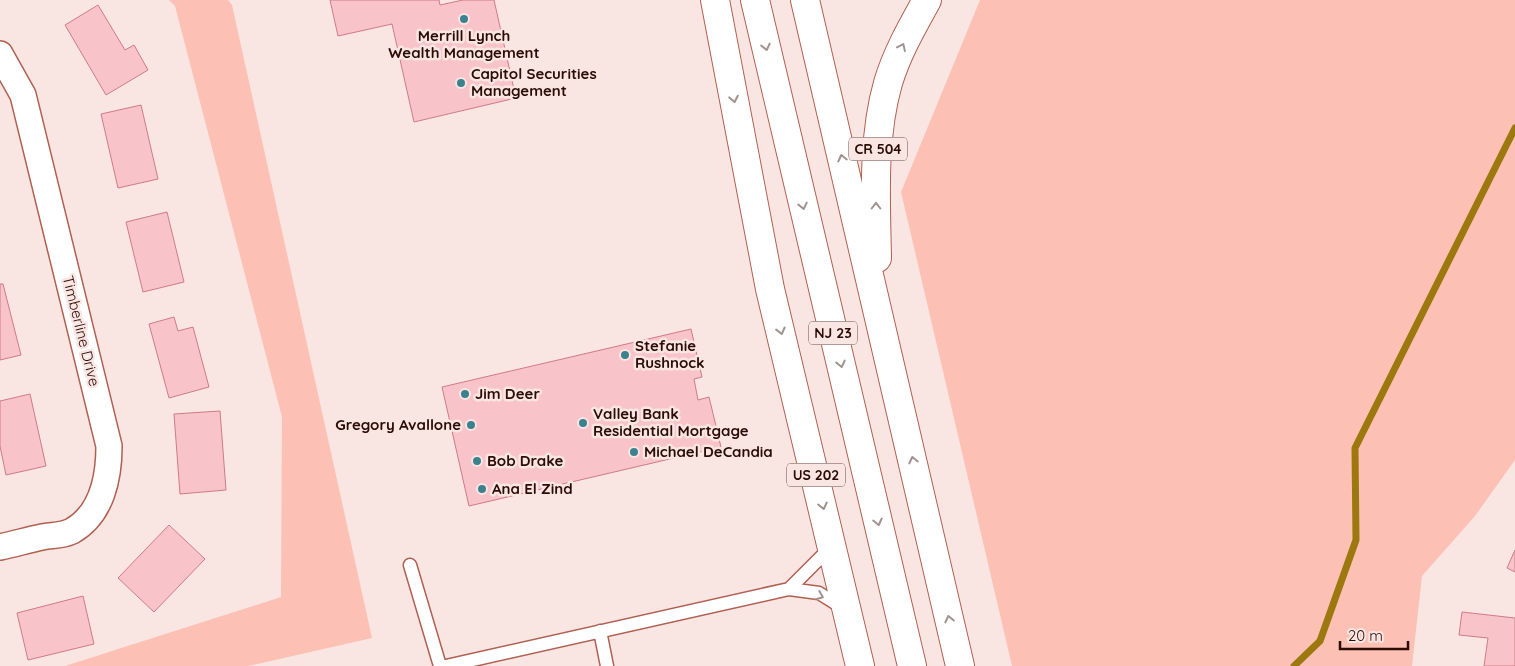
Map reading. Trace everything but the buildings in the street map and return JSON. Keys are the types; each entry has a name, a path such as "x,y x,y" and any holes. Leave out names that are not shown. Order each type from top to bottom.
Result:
{"highway":[{"name":"US 202","path":"715,0 770,289 860,666"},
{"name":"NJ 23","path":"755,0 912,666"},
{"path":"805,0 960,666"},
{"name":"CR 504","path":"877,307 876,179 882,112 896,61 927,0"}],"street":[{"name":"Timberline Drive","path":"0,54 23,95 109,446 109,468 104,490 95,509 82,524 71,531 55,537 43,537 0,547"}],"lane":[{"path":"789,590 832,546"},
{"path":"410,565 440,666"},
{"path":"446,666 789,590 819,593 847,611"},
{"path":"600,631 608,666"}],"shaded area":[{"path":"169,0 228,0 232,5 372,638 248,666 65,666 281,597 282,417 175,6"},
{"path":"980,0 1515,0 1515,460 1475,516 1422,576 1412,666 1012,666 901,192"}],"waterway":[{"path":"1294,666 1320,641 1356,540 1355,448 1515,128"}],"place":[{"name":"Merrill Lynch Wealth Management","path":"464,19"},
{"name":"Capitol Securities Management","path":"461,83"},
{"name":"Stefanie Rushnock","path":"625,355"},
{"name":"Jim Deer","path":"465,394"},
{"name":"Valley Bank Residential Mortgage","path":"583,423"},
{"name":"Gregory Avallone","path":"471,425"},
{"name":"Michael DeCandia","path":"634,452"},
{"name":"Bob Drake","path":"477,461"},
{"name":"Ana El Zind","path":"482,489"}]}
